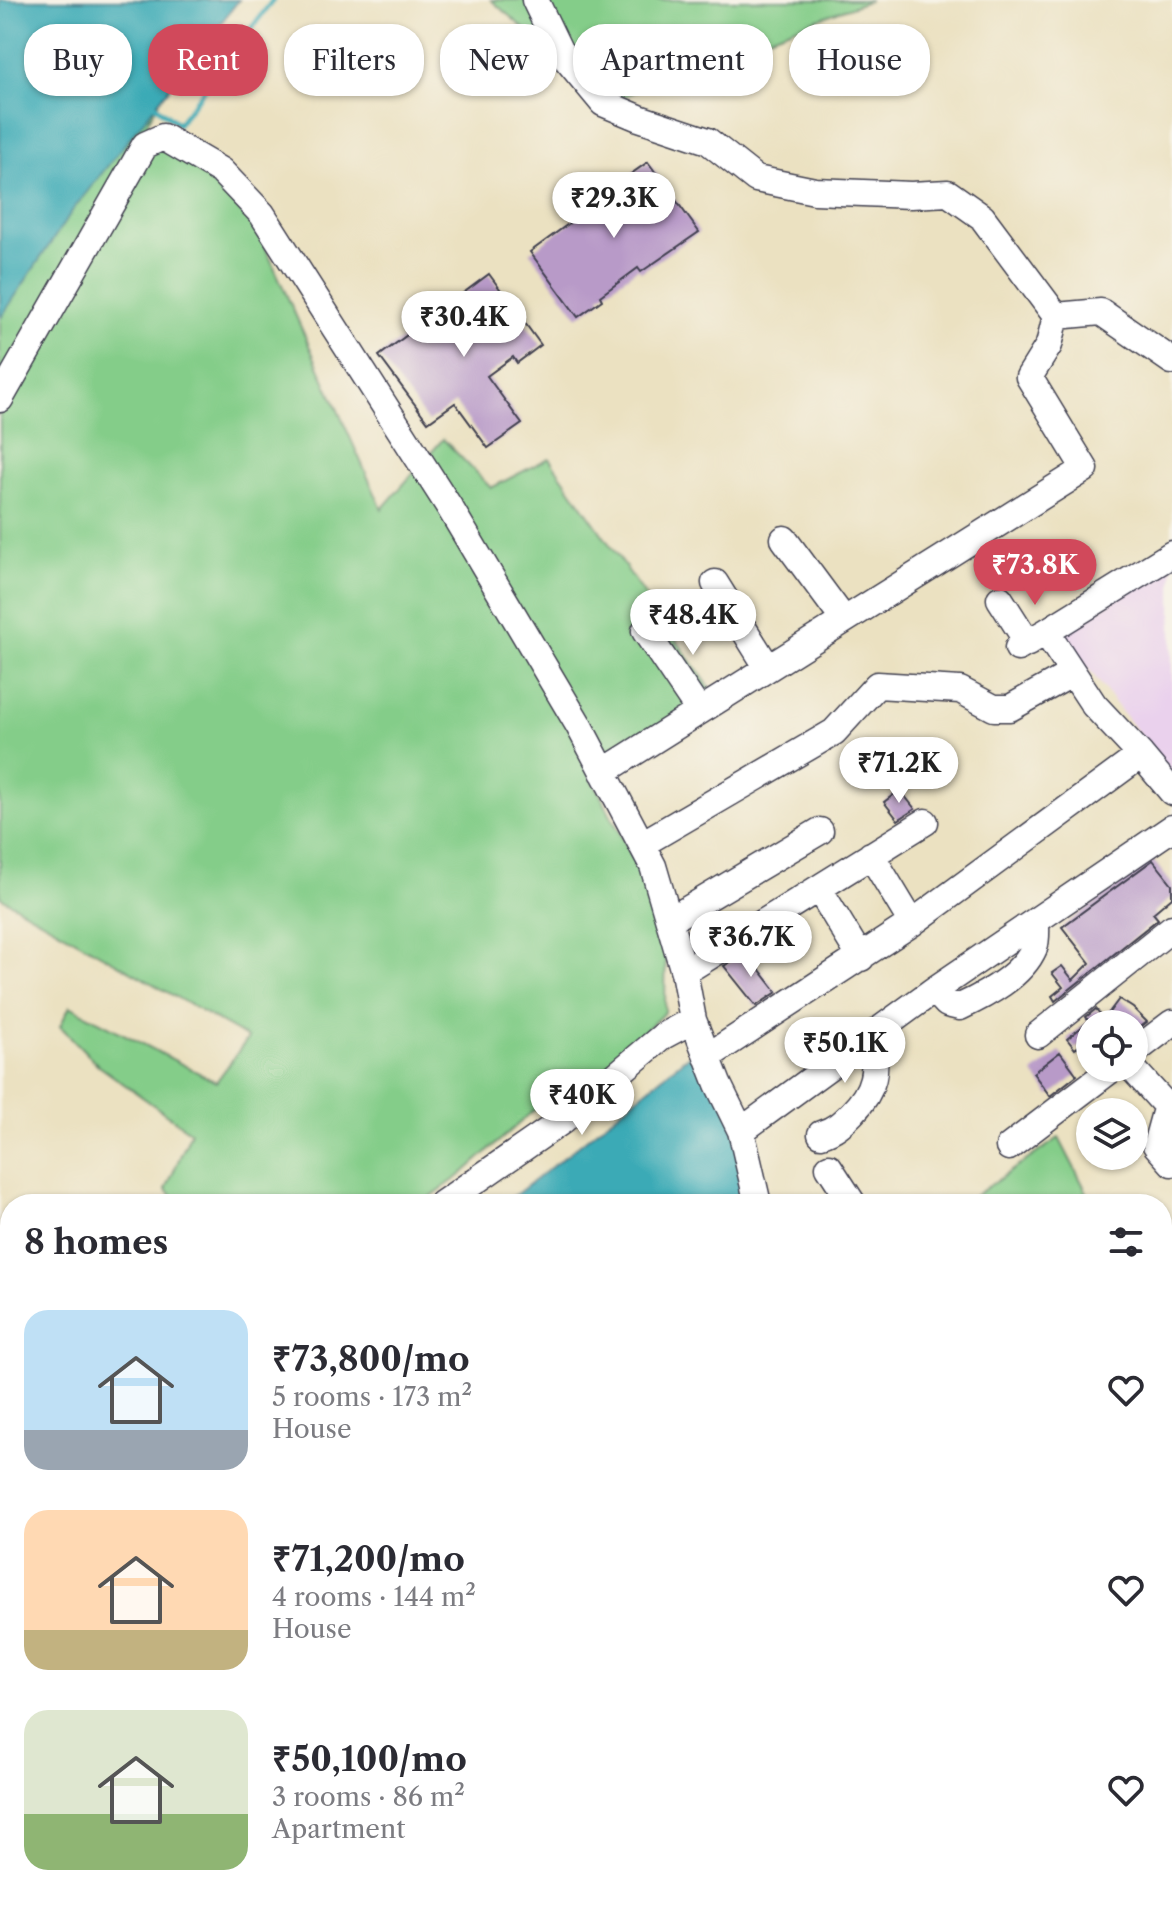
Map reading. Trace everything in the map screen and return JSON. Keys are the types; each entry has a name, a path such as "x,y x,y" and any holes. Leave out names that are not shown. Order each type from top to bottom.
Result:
{"street":[{"path":"535,0 559,50 603,103 708,141 756,179 815,191 911,195 948,193 982,217 1056,316"},
{"path":"0,399 145,145 163,137 221,171 262,214 443,496 578,724 642,844 653,866 670,920 693,1020 741,1131 756,1194"},
{"path":"1056,316 1101,312 1172,361"},
{"path":"603,772 1085,469 1029,377 1049,345 1056,316"},
{"path":"784,539 844,620"},
{"path":"1031,641 1172,554"},
{"path":"715,583 768,668"},
{"path":"1000,599 1031,641 1073,673 1094,705 1172,792"},
{"path":"645,631 699,711"},
{"path":"642,844 834,732 877,685 960,690 994,708 1010,708 1073,673"},
{"path":"707,1057 912,923 1141,755"},
{"path":"684,972 925,822"},
{"path":"741,1131 934,990 1172,828"},
{"path":"670,920 820,831"},
{"path":"871,855 912,923"},
{"path":"819,889 861,958"},
{"path":"1038,1035 1172,928"},
{"path":"456,1194 562,1121 663,1036 693,1020"},
{"path":"1148,1041 1172,1023"},
{"path":"821,1134 834,1131 866,1098 872,1086 874,1050 869,1038"},
{"path":"1009,1147 1095,1082"},
{"path":"1144,1082 1169,1110 1156,1145 1172,1163"},
{"path":"829,1167 847,1194"}],"shaded area":[{"path":"1172,563 1172,777 1062,634"}],"green space":[{"path":"0,0 217,0 203,24 148,24 148,96 162,96 147,123 250,213 382,509 443,439 491,488 549,458 715,695 589,773 666,922 665,1012 604,1069 533,1111 461,1175 434,1194 171,1194 166,1189 191,1132 99,1066 60,1026 70,1006 216,1082 248,1038 0,897"},
{"path":"491,0 870,0 804,24 789,24 789,29 773,35 773,24 573,24 573,71 557,57 557,24 519,24"},
{"path":"602,96 625,96 610,103"},
{"path":"1059,1138 1088,1194 978,1194"}],"water":[{"path":"0,0 239,0 220,24 148,24 148,96 163,96 72,211 0,319"},
{"path":"711,1037 762,1194 517,1194"}],"building":[{"path":"648,162 699,232 641,272 638,268 578,317 530,252"},
{"path":"489,274 541,345 517,363 513,357 487,376 522,424 488,448 455,403 428,422 379,356"},
{"path":"900,790 915,809 898,820 884,802"},
{"path":"1153,860 1172,884 1172,897 1153,913 1158,919 1055,1001 1052,996 1063,987 1052,973 1062,966 1073,980 1090,963 1062,927"},
{"path":"746,952 777,992 756,1006 724,966"},
{"path":"1119,999 1135,1010 1111,1010"},
{"path":"1076,1032 1076,1048 1075,1049 1067,1039"},
{"path":"1060,1052 1076,1076 1050,1096 1033,1073"}],"waterway":[{"path":"150,101 178,124 273,0"}]}
